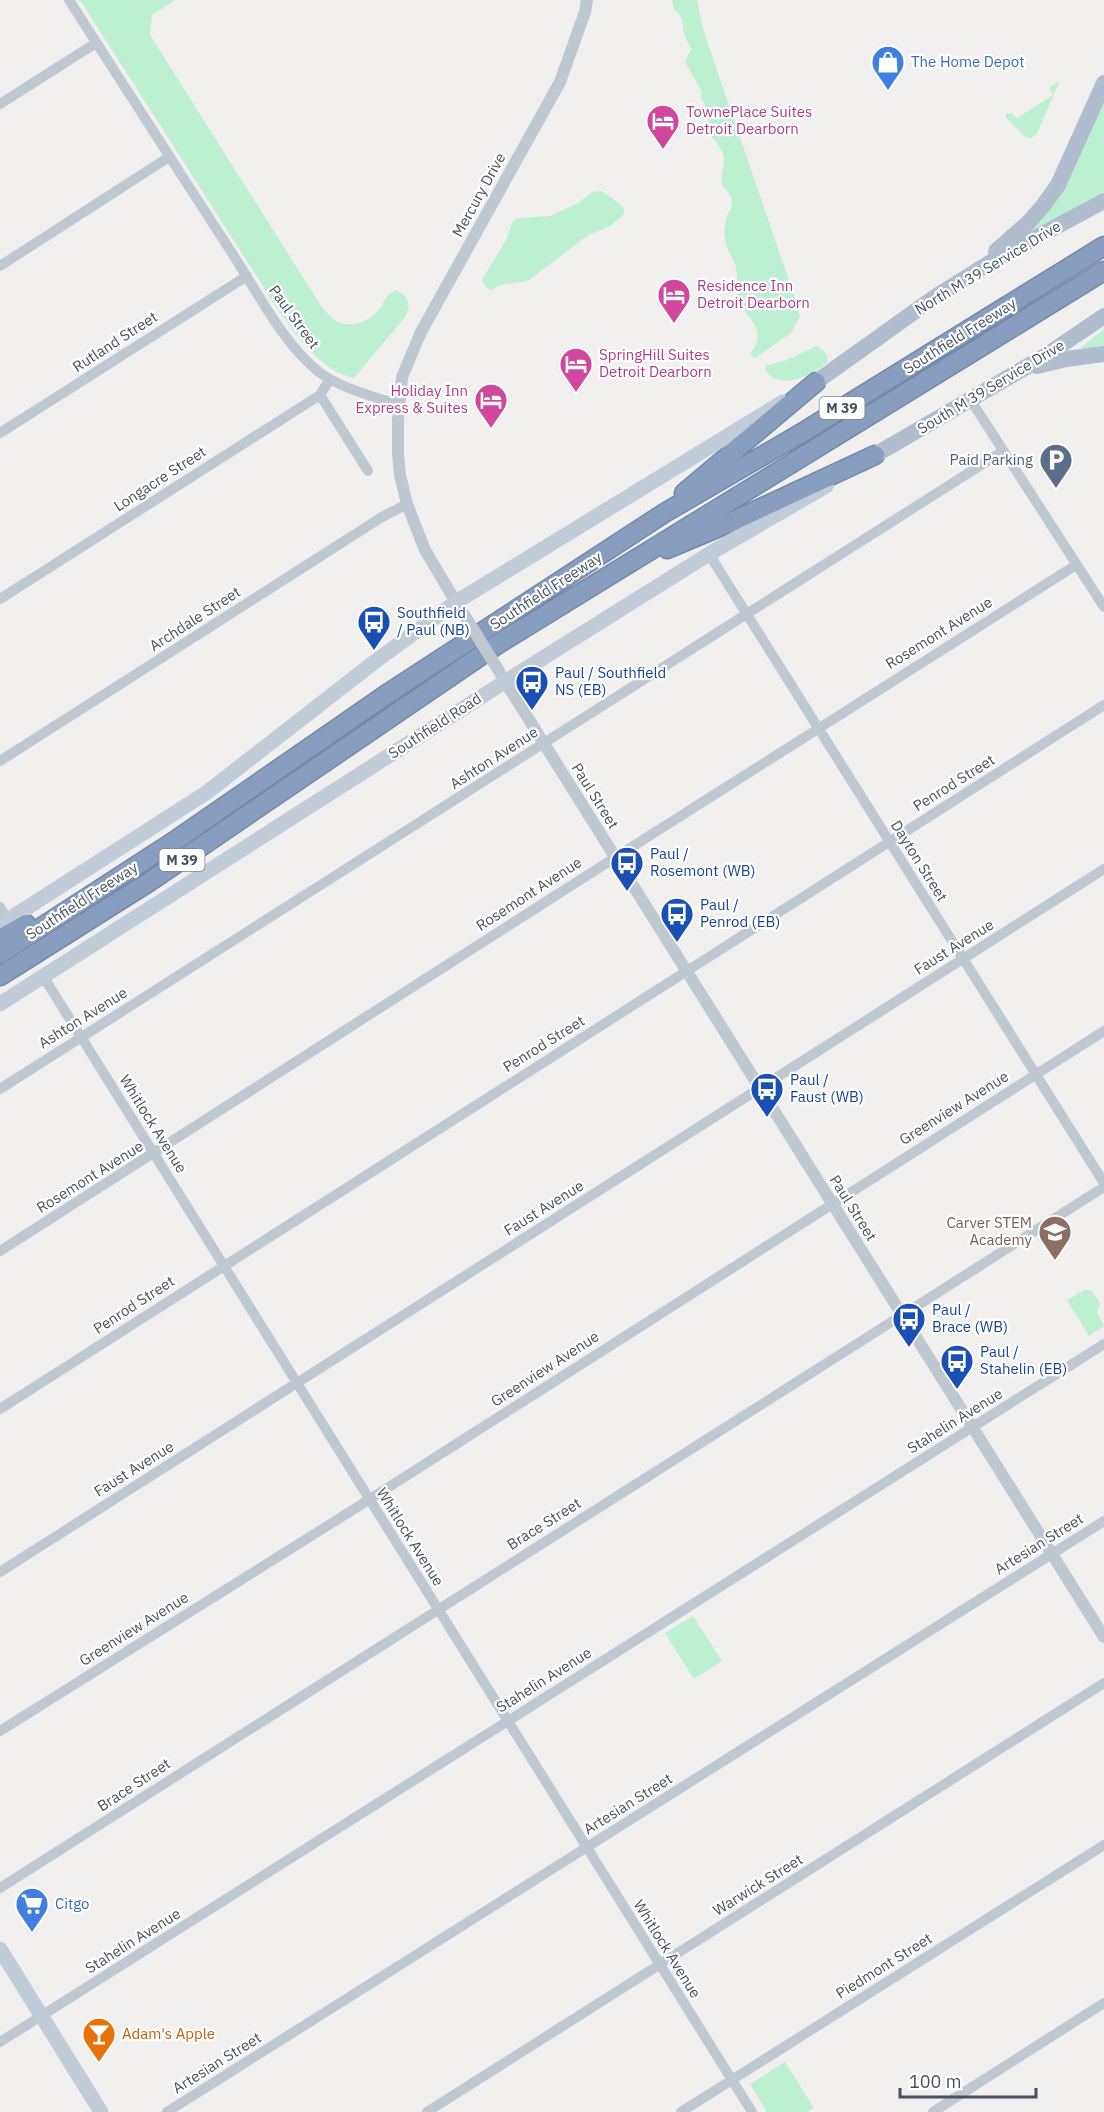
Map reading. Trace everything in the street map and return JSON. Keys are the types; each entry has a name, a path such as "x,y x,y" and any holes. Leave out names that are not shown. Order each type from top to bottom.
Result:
{"highway":[{"name":"Southfield Freeway","path":"0,954 176,840 390,692 666,512 805,431 1104,246"},
{"name":"Southfield Freeway","path":"0,976 149,882 498,644 1104,271"},
{"path":"666,512 692,484 816,382"},
{"path":"637,558 682,544 875,455"},
{"path":"0,939 85,890 120,875"},
{"path":"0,985 96,915"}],"main road":[{"path":"935,297 991,256 1028,223 1049,199 1058,185 1104,83"},
{"name":"North M 39 Service Drive","path":"816,382 935,297 996,259 1104,201"},
{"name":"South M 39 Service Drive","path":"875,455 1045,356 1104,316"},
{"path":"1011,376 1035,366 1066,358 1104,354"},
{"path":"3,917 206,793 373,663 816,382"},
{"name":"Southfield Road","path":"0,1004 502,676 875,455"},
{"path":"0,1949 101,2112"}],"street":[{"name":"Paul Street","path":"69,0 169,157 300,354 319,372 343,386 399,405 400,476 407,504 425,550 459,608 1104,1637"},
{"name":"Mercury Drive","path":"399,405 402,377 421,332 560,82 585,12 587,0"},
{"path":"0,104 96,43"},
{"path":"0,266 169,157"},
{"name":"Rutland Street","path":"0,433 247,276"},
{"name":"Longacre Street","path":"0,599 320,395 330,379"},
{"path":"320,395 368,471"},
{"path":"970,399 1104,607"},
{"name":"Ashton Avenue","path":"0,1089 1003,451"},
{"name":"Archdale Street","path":"0,761 382,517 407,504"},
{"name":"Dayton Street","path":"709,554 1104,1185"},
{"name":"Rosemont Avenue","path":"0,1251 1076,565"},
{"name":"Penrod Street","path":"0,1409 1104,705"},
{"name":"Faust Avenue","path":"0,1572 1104,870"},
{"name":"Whitlock Avenue","path":"43,976 752,2112"},
{"name":"Greenview Avenue","path":"0,1731 369,1500 1104,1031"},
{"name":"Brace Street","path":"0,1888 437,1609 892,1323 902,1314 1104,1185"},
{"name":"Stahelin Avenue","path":"0,2042 1104,1344"},
{"name":"Artesian Street","path":"167,2112 1104,1521"},
{"name":"Warwick Street","path":"427,2112 1104,1683"},
{"name":"Piedmont Street","path":"681,2112 1104,1845"},
{"path":"933,2112 1104,2003"}],"green space":[{"path":"80,0 175,0 152,15 150,35 323,309 330,316 343,324 359,323 374,315 386,298 396,290 404,295 409,304 405,317 354,378 331,369 321,361 302,342 279,311"},
{"path":"672,0 697,0 704,32 800,317 791,333 755,358 750,354 758,335 754,323 740,302 736,267 725,239 726,221 732,203 722,183 724,156 708,132 711,124 706,116 706,108 701,97 702,92 685,62 691,49 684,34 681,18 674,10"},
{"path":"1059,82 1037,134 1031,138 1025,137 1006,118 1006,114 1011,113 1017,118 1053,95 1049,88"},
{"path":"1104,89 1104,192 1023,238"},
{"path":"601,191 624,209 624,214 610,226 587,236 528,281 500,285 492,290 485,287 482,280 506,240 512,223 517,218 551,216 578,203 592,192"},
{"path":"1104,329 1104,349 1080,348"},
{"path":"817,346 825,352 828,362 805,376 787,381 779,380 765,370 767,365 784,361"},
{"path":"1084,1290 1091,1290 1100,1303 1097,1312 1104,1326 1089,1336 1067,1300"},
{"path":"693,1616 722,1661 694,1679 665,1633"},
{"path":"785,2062 814,2108 807,2112 767,2112 750,2084"}],"place":[{"name":"The Home Depot","path":"888,91"},
{"name":"TownePlace Suites Detroit Dearborn","path":"663,150"},
{"name":"Residence Inn Detroit Dearborn","path":"674,324"},
{"name":"SpringHill Suites Detroit Dearborn","path":"576,393"},
{"name":"Holiday Inn Express & Suites","path":"491,429"},
{"name":"Paid Parking","path":"1056,489"},
{"name":"Southfield / Paul (NB)","path":"374,651"},
{"name":"Paul / Southfield NS (EB)","path":"532,711"},
{"name":"Paul / Rosemont (WB)","path":"627,892"},
{"name":"Paul / Penrod (EB)","path":"677,943"},
{"name":"Paul / Faust (WB)","path":"767,1118"},
{"name":"Carver STEM Academy","path":"1055,1261"},
{"name":"Paul / Brace (WB)","path":"909,1348"},
{"name":"Paul / Stahelin (EB)","path":"957,1390"},
{"name":"Citgo","path":"32,1933"},
{"name":"Adam's Apple","path":"99,2063"}]}
